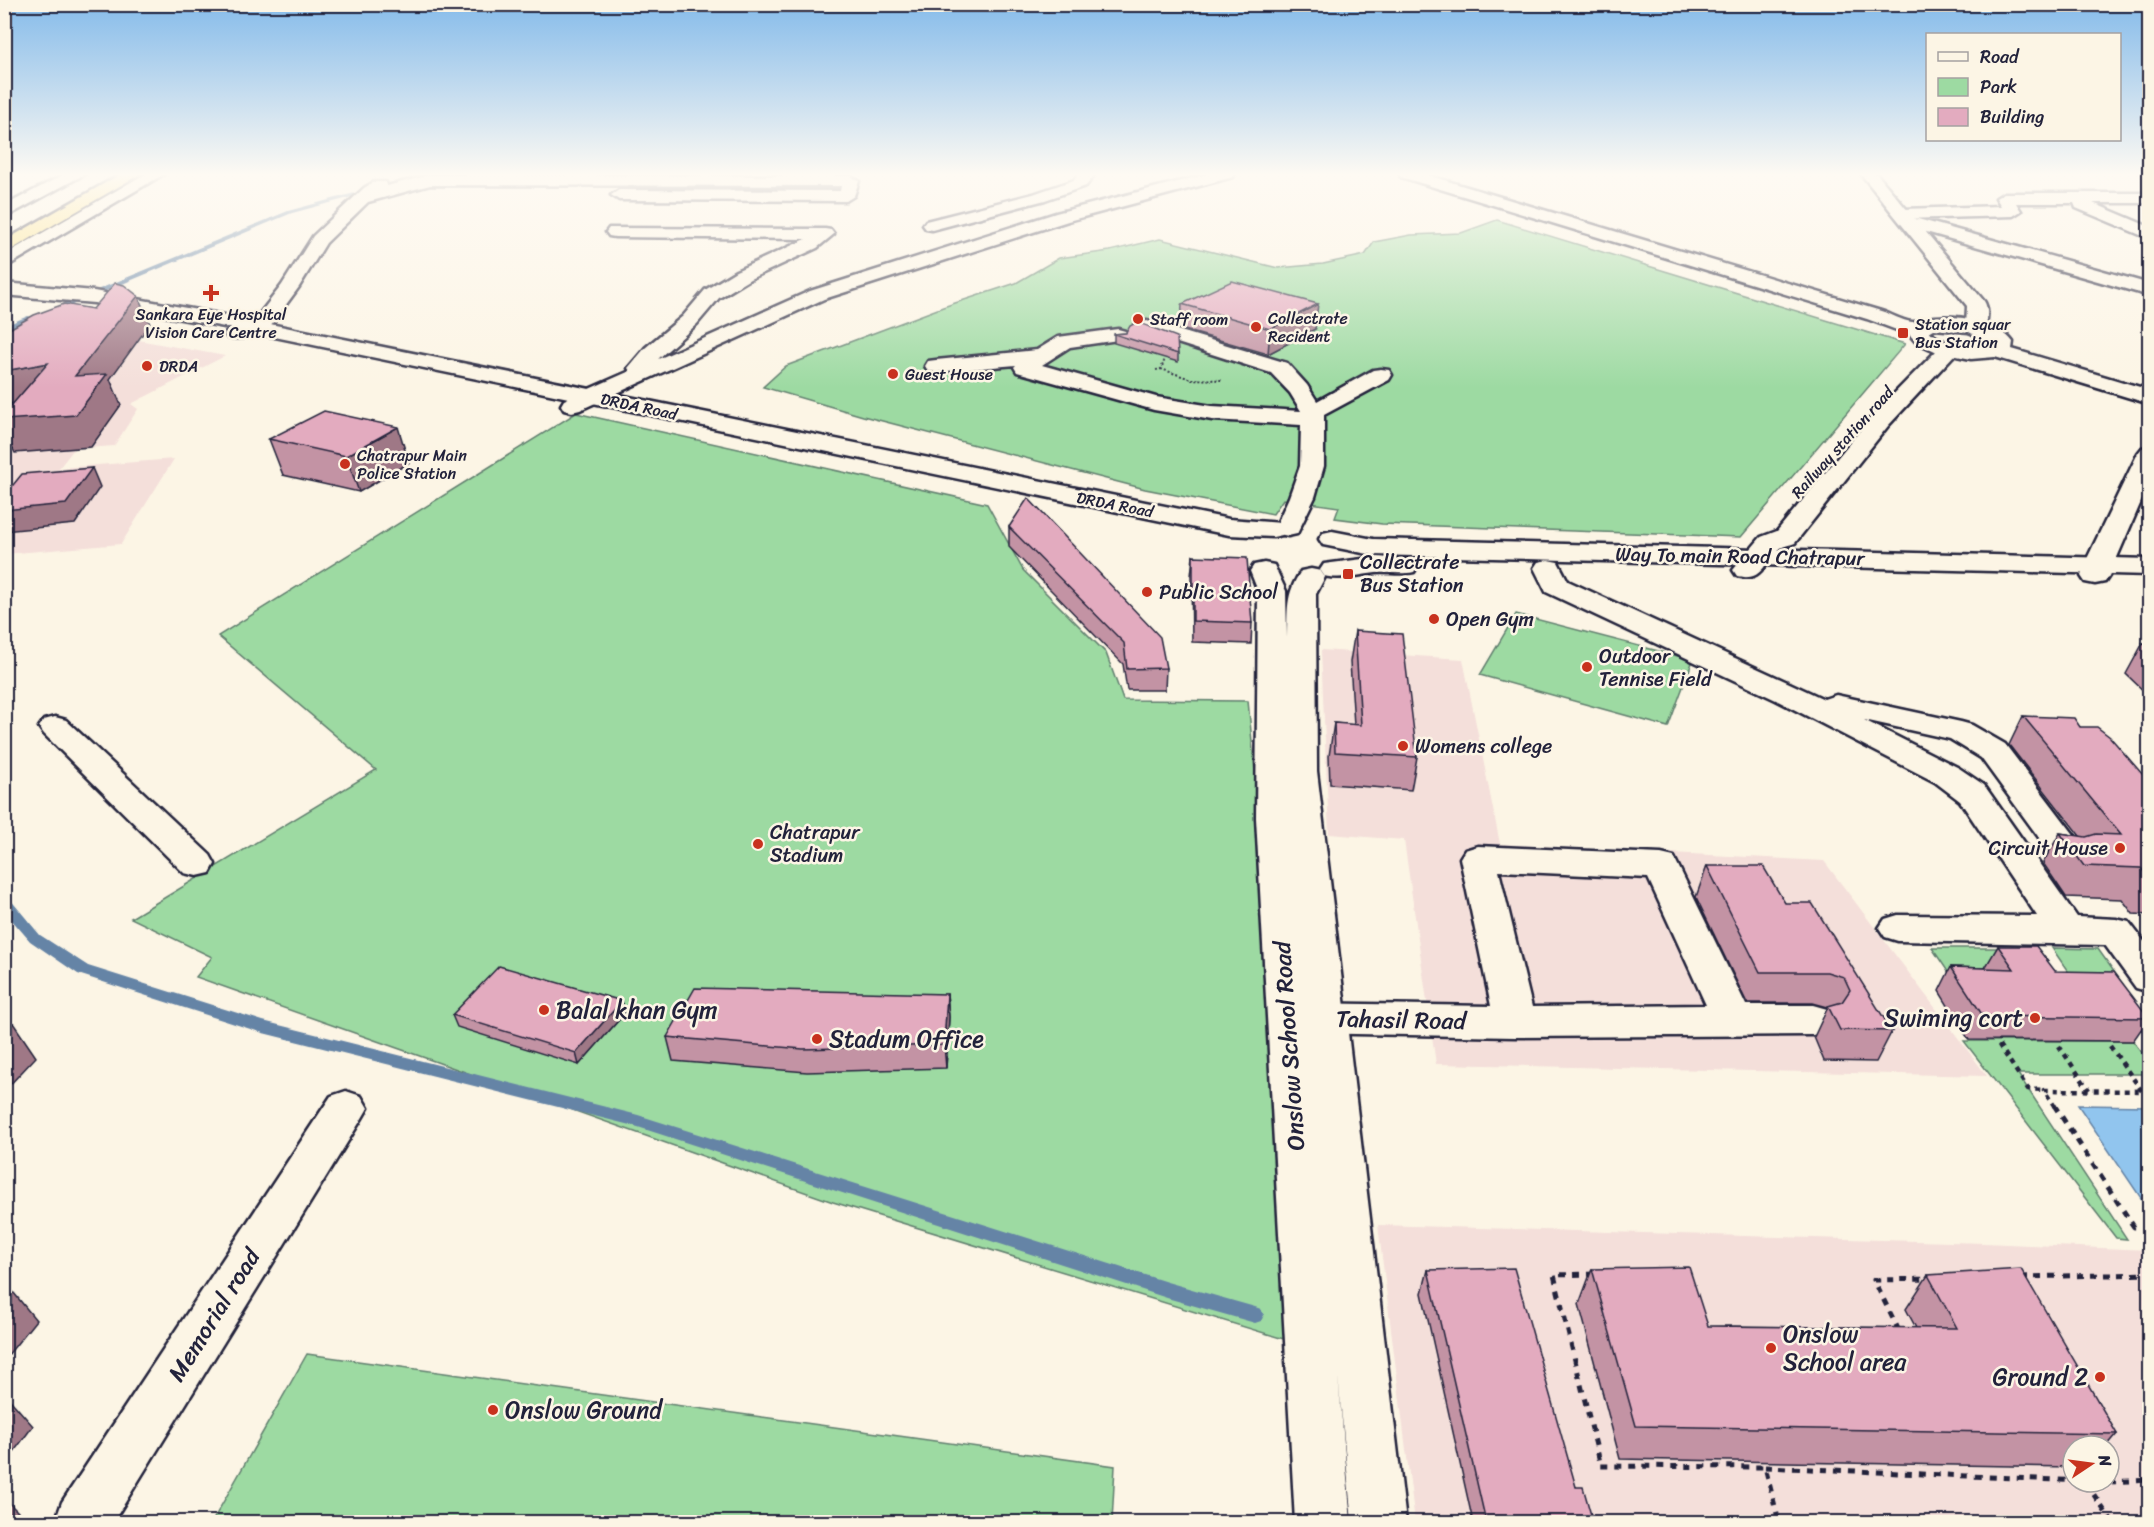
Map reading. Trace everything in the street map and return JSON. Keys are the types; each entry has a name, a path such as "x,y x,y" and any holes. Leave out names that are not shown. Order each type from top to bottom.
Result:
{"street":[{"path":"4,263 34,245"},
{"path":"244,330 264,321 273,312 316,245"},
{"path":"627,382 652,352 690,320 712,294 743,275 808,245"},
{"path":"583,401 817,295 973,245"},
{"path":"1648,245 1874,315 1977,353 2001,348 2150,389"},
{"path":"1928,245 1977,305 1976,328"},
{"path":"1998,245 2150,290"},
{"name":"DRDA Road","path":"4,289 244,330 583,401 1229,527 1280,528 1319,533 1332,539"},
{"path":"4,295 83,301"},
{"path":"1932,337 1947,323 1976,328 1998,337 2001,348"},
{"path":"1147,327 1279,368 1299,390 1313,416 1312,466 1302,496 1280,528 1251,536 1253,559"},
{"path":"1118,335 1065,341 1025,367 1154,403 1212,413 1313,416 1381,375"},
{"name":"Railway station road","path":"1758,557 1786,537 1880,421 1932,337"},
{"path":"2001,348 2150,397"},
{"path":"936,366 1041,356"},
{"name":"DRDA Road","path":"583,401 892,475 1219,539 1280,576 1322,574"},
{"path":"2096,570 2150,453"},
{"name":"Way To main Road Chatrapur","path":"1332,539 1373,547 1758,557 2096,570 2150,578"},
{"name":"Onslow School Road","path":"1332,539 1343,552 1341,565 1322,574 1302,594 1300,771 1379,1522"},
{"path":"1322,574 1378,565 1548,568 1758,557"},
{"name":"Way To main Road Chatrapur","path":"1758,557 1820,572 2096,570 2150,567"},
{"name":"Onslow School Road","path":"1253,559 1272,591 1273,818 1323,1522"},
{"path":"1548,568 1556,586 1787,693 1947,775 1972,793 2066,930"},
{"path":"1787,693 1961,732 1993,751 2069,853"},
{"path":"55,727 197,864"},
{"path":"1515,1022 1478,858 1661,866 1733,1020"},
{"path":"1898,928 2116,932 2150,978"},
{"name":"Tahasil Road","path":"1287,1017 1515,1022 1813,1020"},
{"name":"Memorial road","path":"82,1522 346,1108"}],"path":[{"path":"2138,1023 2150,1039"},
{"path":"1999,1045 2028,1089 2150,1091"},
{"path":"2059,1046 2090,1090"},
{"path":"2110,1046 2142,1091"},
{"path":"2044,1090 2134,1227 2150,1227"},
{"path":"1600,1274 1554,1275 1601,1466 1765,1467 2061,1482"},
{"path":"2018,1277 2150,1274"},
{"path":"1888,1334 1900,1334 1874,1280 1934,1279"},
{"path":"1765,1467 1779,1522"},
{"path":"2121,1481 2150,1480"},
{"path":"2093,1494 2112,1522"}],"shaded area":[{"path":"41,322 225,356 131,404 138,409 114,446 74,449 59,468 174,459 121,544 5,554 5,336"},
{"path":"1321,650 1463,659 1500,844 1824,861 1987,1076 1436,1064 1404,840 1329,834"},
{"name":"Onslow School area","path":"1378,1225 2149,1250 2149,1522 1415,1522"}],"green space":[{"path":"1134,245 1185,245 1278,268 1323,264 1365,255 1372,245 1580,245 1905,344 1741,537 1382,524 1335,518 1339,507 1283,499 1273,514 1145,489 863,416 763,387 786,366 943,307 1016,283 1059,258"},
{"name":"Chatrapur Stadium","path":"576,413 987,504 1023,570 1106,653 1123,700 1248,701 1277,995 1287,1340 833,1202 196,977 212,957 131,918 376,770 218,636"},
{"name":"Outdoor Tennise Field","path":"1516,614 1693,660 1668,727 1480,675"},
{"path":"1932,948 2017,948 1961,991"},
{"path":"2052,948 2098,949 2149,1021 2149,1039 2115,990 2080,989"},
{"path":"1964,1041 2133,1041 2149,1062 2149,1074 2018,1074 2127,1239 2116,1238"},
{"name":"Onslow Ground","path":"307,1354 1115,1466 1112,1522 212,1522"}],"water":[{"path":"2078,1105 2149,1106 2149,1204 2145,1204"}],"building":[{"path":"1232,281 1318,304 1270,329 1182,304"},
{"path":"115,283 124,285 138,296 75,376 107,374 76,415 4,420 4,414 48,363 4,371 4,332 34,315 64,304 93,309"},
{"path":"1137,322 1177,337 1178,354 1114,334 1126,333 1130,326"},
{"path":"324,411 398,427 346,456 269,439"},
{"path":"92,468 66,504 4,510 4,496 22,474"},
{"path":"1028,498 1160,637 1166,668 1127,669 1124,643 1009,527"},
{"path":"1193,556 1247,558 1252,623 1193,621"},
{"path":"1355,631 1402,634 1417,757 1335,752 1334,723 1361,725"},
{"path":"2023,716 2074,718 2080,727 2097,727 2110,737 2150,783 2150,880 2141,868 2084,866 2060,833 2086,837 2096,834 2121,835"},
{"path":"1707,866 1763,866 1785,903 1812,903 1892,1031 1840,1030 1828,1006 1842,1002 1850,990 1844,977 1827,972 1760,972"},
{"path":"1998,946 2036,946 2055,971 2114,972 2149,1018 1983,1016 1951,967 2014,969"},
{"path":"499,966 622,1001 576,1053 452,1015"},
{"path":"695,988 947,994 944,1045 803,1049 667,1037"},
{"path":"4,1021 13,1023 4,1031"},
{"path":"1689,1267 1708,1326 1957,1328 1928,1275 2021,1269 2117,1434 1636,1426 1592,1269"},
{"path":"1514,1268 1576,1487 1583,1487 1593,1522 1486,1522 1428,1270"}],"waterway":[{"path":"50,311 209,245"},
{"path":"4,329 31,318"},
{"path":"4,901 35,938 83,970 263,1027 638,1121 1167,1290 1255,1315"}],"place":[{"name":"Sankara Eye Hospital Vision Care Centre","path":"211,293"},
{"name":"Staff room","path":"1138,319"},
{"name":"Collectrate Recident","path":"1256,327"},
{"name":"Station squar Bus Station","path":"1903,333"},
{"name":"DRDA","path":"147,366"},
{"name":"Guest House","path":"893,374"},
{"name":"Chatrapur Main Police Station","path":"345,464"},
{"name":"Collectrate Bus Station","path":"1348,574"},
{"name":"Public School","path":"1147,592"},
{"name":"Open Gym","path":"1434,619"},
{"name":"Outdoor Tennise Field","path":"1587,667"},
{"name":"Womens college","path":"1403,746"},
{"name":"Chatrapur Stadium","path":"758,844"},
{"name":"Circuit House","path":"2120,848"},
{"name":"Balal khan Gym","path":"544,1010"},
{"name":"Swiming cort","path":"2035,1018"},
{"name":"Stadum Office","path":"817,1039"},
{"name":"Onslow School area","path":"1771,1348"},
{"name":"Ground 2","path":"2100,1377"},
{"name":"Onslow Ground","path":"493,1410"}]}
